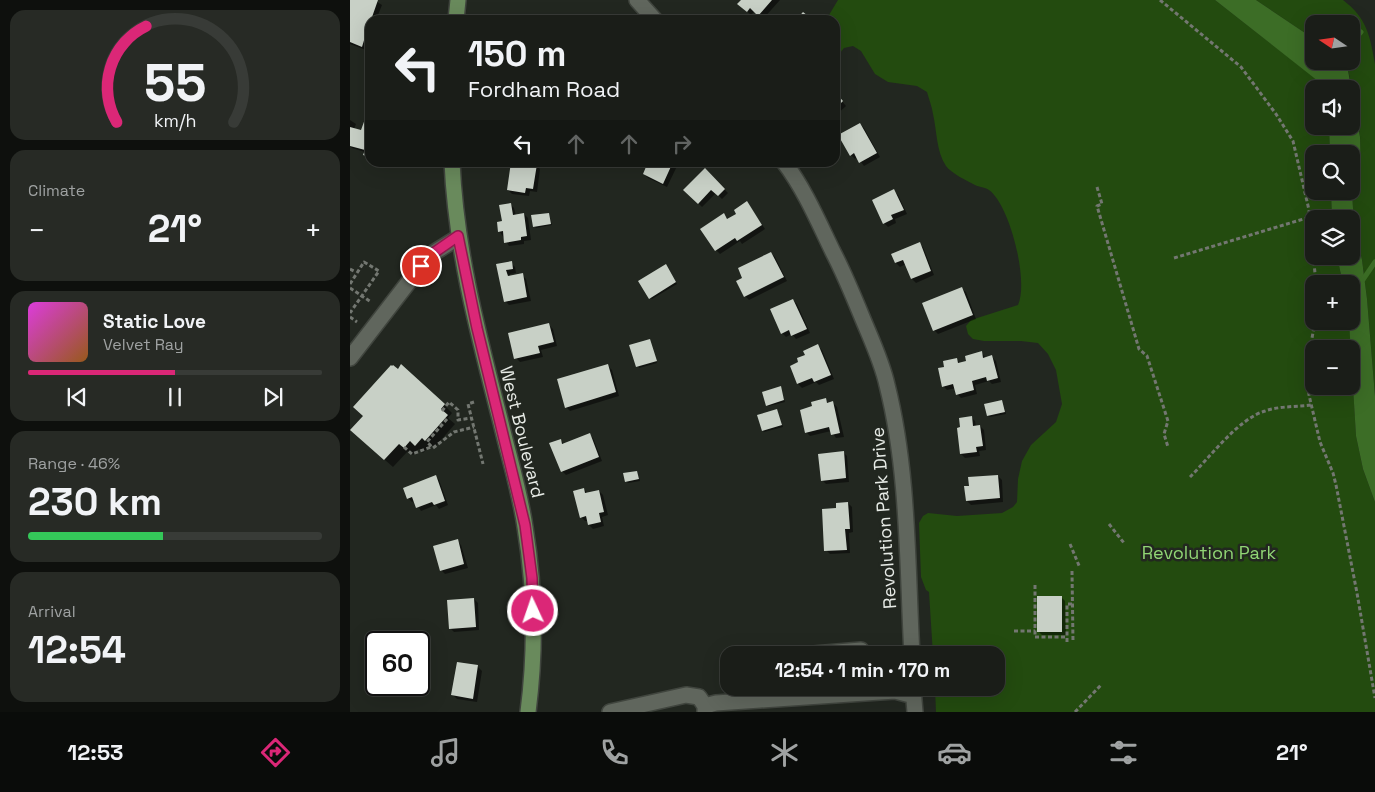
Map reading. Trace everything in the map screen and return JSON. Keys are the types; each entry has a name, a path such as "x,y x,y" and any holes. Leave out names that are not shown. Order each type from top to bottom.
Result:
{"main road":[{"path":"456,15 458,0"},
{"name":"West Boulevard","path":"452,167 458,236 477,328 525,525 532,578 534,625 532,681 528,712"}],"street":[{"path":"637,0 650,15"},
{"name":"Revolution Park Drive","path":"788,167 808,201 838,263 873,342 887,382 896,424 904,487 912,646"},
{"path":"350,358 421,266 435,252 458,236"},
{"path":"610,712 686,695 700,696 705,709 716,703 796,696"},
{"path":"914,696 915,712"}],"path":[{"path":"1160,0 1240,68 1276,114 1293,141 1308,210"},
{"path":"1096,188 1102,204 1097,206 1139,349 1147,356 1168,421 1164,434 1168,447"},
{"path":"1174,258 1305,219"},
{"path":"357,322 350,315 362,296 378,271 364,262 350,286 362,296 372,302"},
{"path":"350,269 354,272"},
{"path":"1313,330 1307,367 1311,405 1320,442 1336,485 1375,698"},
{"path":"442,411 449,402 458,410 458,420 472,418"},
{"path":"474,402 468,404 483,464"},
{"path":"1190,477 1239,427 1258,413 1272,409 1311,405"},
{"path":"431,446 427,442 448,419"},
{"path":"404,447 412,454 431,446 433,448 454,432 474,427"},
{"path":"1109,524 1124,543"},
{"path":"1070,544 1080,568"},
{"path":"1072,571 1072,642"},
{"path":"1034,585 1035,637 1067,637"},
{"path":"1067,642 1067,604 1072,604"},
{"path":"1014,631 1035,631"},
{"path":"1076,712 1101,685"}],"green space":[{"name":"Revolution Park","path":"838,0 1215,0 1318,80 1305,80 1305,135 1329,135 1330,145 1305,145 1305,200 1331,200 1332,210 1305,210 1305,265 1339,265 1341,275 1305,275 1305,330 1350,330 1350,340 1305,340 1305,395 1354,395 1356,436 1363,469 1375,502 1375,712 936,712 935,696 1005,696 1005,646 932,646 929,592 926,590 921,577 919,523 923,516 928,513 957,516 1002,513 1013,507 1017,502 1018,479 1022,461 1031,445 1056,422 1062,404 1056,370 1048,354 1038,343 984,341 973,339 968,334 966,326 971,320 1018,305 1021,294 1019,262 1016,244 1004,211 997,198 989,190 964,179 946,166 939,147 933,111 927,92 917,86 888,82 875,74 861,51 853,46 844,48 840,53 840,15 829,15"},
{"path":"1256,0 1343,0 1358,15 1305,15 1305,33"},
{"path":"1360,18 1369,36 1375,64 1375,396 1367,299 1360,251 1360,210 1353,210 1352,200 1360,200 1360,80 1350,80 1348,70 1360,70"}],"shaded area":[{"path":"1215,0 1256,0 1305,33 1305,70 1348,70 1350,80 1317,80"},
{"path":"1329,135 1360,135 1361,170 1360,172 1360,145 1330,145"},
{"path":"1331,200 1352,200 1353,210 1332,210"},
{"path":"1360,251 1367,299 1375,396 1375,502 1363,469 1356,436 1354,395 1360,395 1360,340 1350,340 1350,330 1360,330 1360,275 1341,275 1339,265 1360,265"}],"building":[{"path":"350,0 378,0 373,15 365,15 365,37 362,47 350,42"},
{"path":"741,0 772,0 759,15 750,8 747,12 737,4"},
{"path":"365,119 365,150 350,146 350,127 361,130"},
{"path":"860,123 877,153 859,163 854,153 850,156 840,138 840,134"},
{"path":"510,167 537,167 533,189 526,188 525,193 507,190"},
{"path":"646,167 671,167 663,184 643,174"},
{"path":"705,168 725,189 718,196 711,190 698,204 683,190"},
{"path":"894,189 904,210 891,215 893,219 883,224 872,200"},
{"path":"747,201 762,225 737,241 735,238 715,251 700,229 724,213 727,219 736,214 734,210"},
{"path":"511,203 513,215 524,213 527,236 521,237 521,240 504,243 503,231 498,232 497,222 502,221 499,205"},
{"path":"549,213 551,224 533,227 531,215"},
{"path":"920,242 931,271 911,279 903,260 895,263 891,254"},
{"path":"771,252 784,277 744,297 736,281 742,278 738,268"},
{"path":"512,261 513,269 506,270 508,276 523,273 527,297 504,302 496,264"},
{"path":"666,264 676,282 649,299 638,281"},
{"path":"962,287 973,315 933,331 922,303"},
{"path":"793,299 807,329 791,336 789,330 781,334 770,309"},
{"path":"549,323 554,342 538,346 540,353 514,359 508,333"},
{"path":"650,339 657,361 636,367 629,345"},
{"path":"818,344 831,375 814,382 812,378 797,384 790,366 798,362 797,358 805,355 803,351"},
{"path":"982,351 983,358 992,355 998,378 987,381 986,377 972,381 974,390 956,395 953,384 942,387 938,368 944,367 943,361 957,358 958,363 966,361 965,356"},
{"path":"401,364 445,404 441,409 448,415 425,441 422,438 415,446 410,441 404,448 399,444 384,460 350,430 363,416 353,407 391,365 398,369"},
{"path":"608,364 616,392 565,408 557,379"},
{"path":"781,386 784,400 766,406 762,392"},
{"path":"826,398 827,403 833,401 840,433 831,435 829,427 805,433 800,410 812,406 811,402"},
{"path":"1002,400 1005,412 987,416 984,404"},
{"path":"777,409 782,425 762,431 757,415"},
{"path":"972,416 973,426 980,425 983,446 976,447 977,452 960,454 957,428 960,427 959,418"},
{"path":"590,433 599,457 561,472 549,443 561,439 562,444"},
{"path":"844,451 846,478 821,481 818,454"},
{"path":"637,471 639,479 625,482 623,473"},
{"path":"436,475 445,501 434,505 432,502 416,508 412,497 407,499 403,488"},
{"path":"998,475 1000,498 966,501 964,486 969,486 968,477"},
{"path":"584,488 585,493 599,490 604,512 599,513 601,522 588,525 586,516 580,518 573,491"},
{"path":"848,502 850,529 845,529 847,550 824,551 822,509 836,508 836,503"},
{"path":"458,539 464,564 440,571 433,546"},
{"path":"1037,596 1062,596 1062,632 1037,632"},
{"path":"474,598 476,627 449,629 447,600"},
{"path":"457,662 478,665 473,699 451,695"}],"waterway":[{"path":"1360,284 1375,262"}],"route":[{"path":"421,266 435,252 458,236 469,294 525,525 532,578 533,611"}]}
